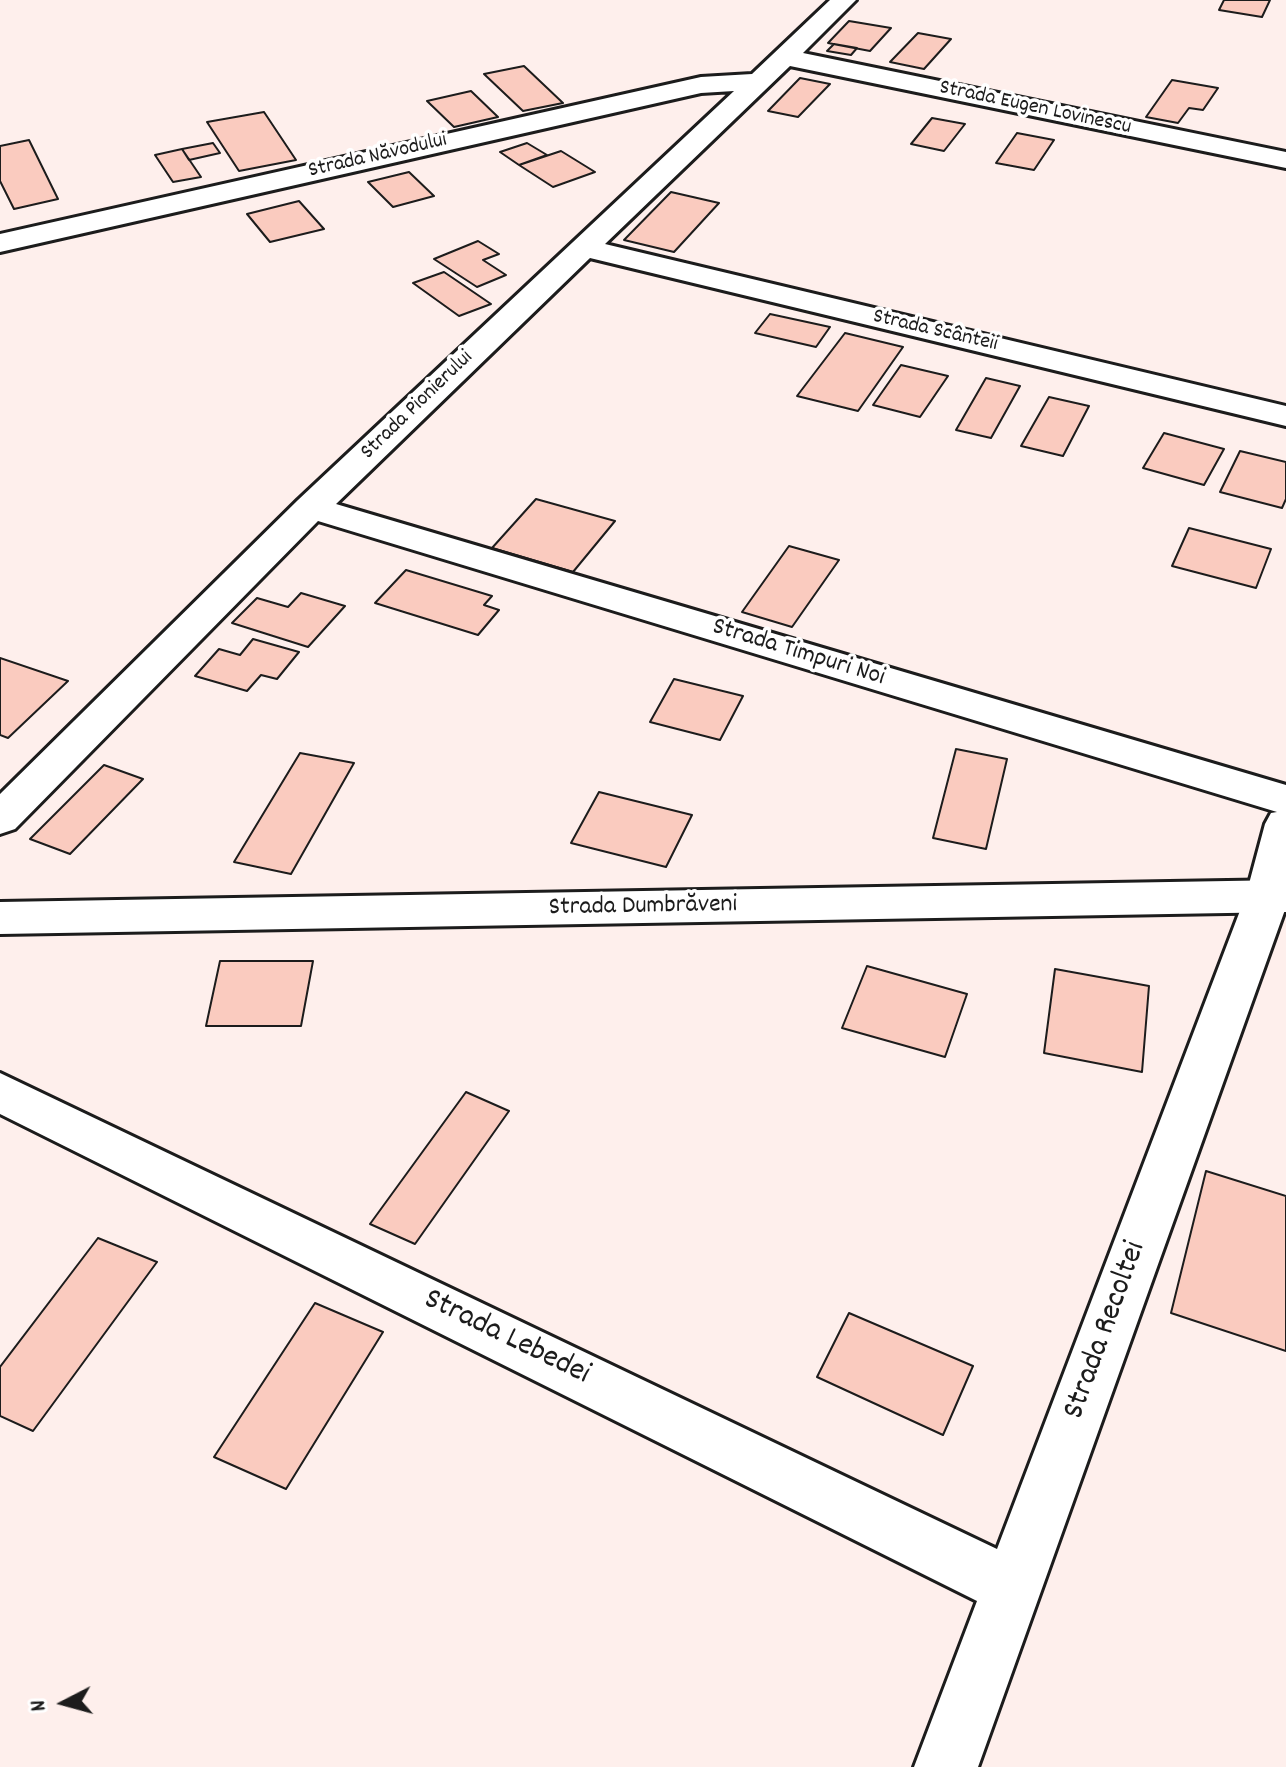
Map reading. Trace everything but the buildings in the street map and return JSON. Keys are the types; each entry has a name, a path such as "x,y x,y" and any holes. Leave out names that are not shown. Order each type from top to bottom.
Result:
{"street":[{"name":"Strada Pionierului","path":"0,819 311,508 844,0"},
{"name":"Strada Eugen Lovinescu","path":"783,57 1286,160"},
{"name":"Strada Năvodului","path":"0,243 701,85 758,81"},
{"name":"Strada Scânteii","path":"584,248 1286,416"},
{"name":"Strada Timpuri Noi","path":"311,508 1286,800"},
{"name":"Strada Recoltei","path":"946,1767 1277,895 1286,824"},
{"name":"Strada Dumbrăveni","path":"0,918 1277,895"},
{"name":"Strada Lebedei","path":"0,1092 1012,1587"}]}
